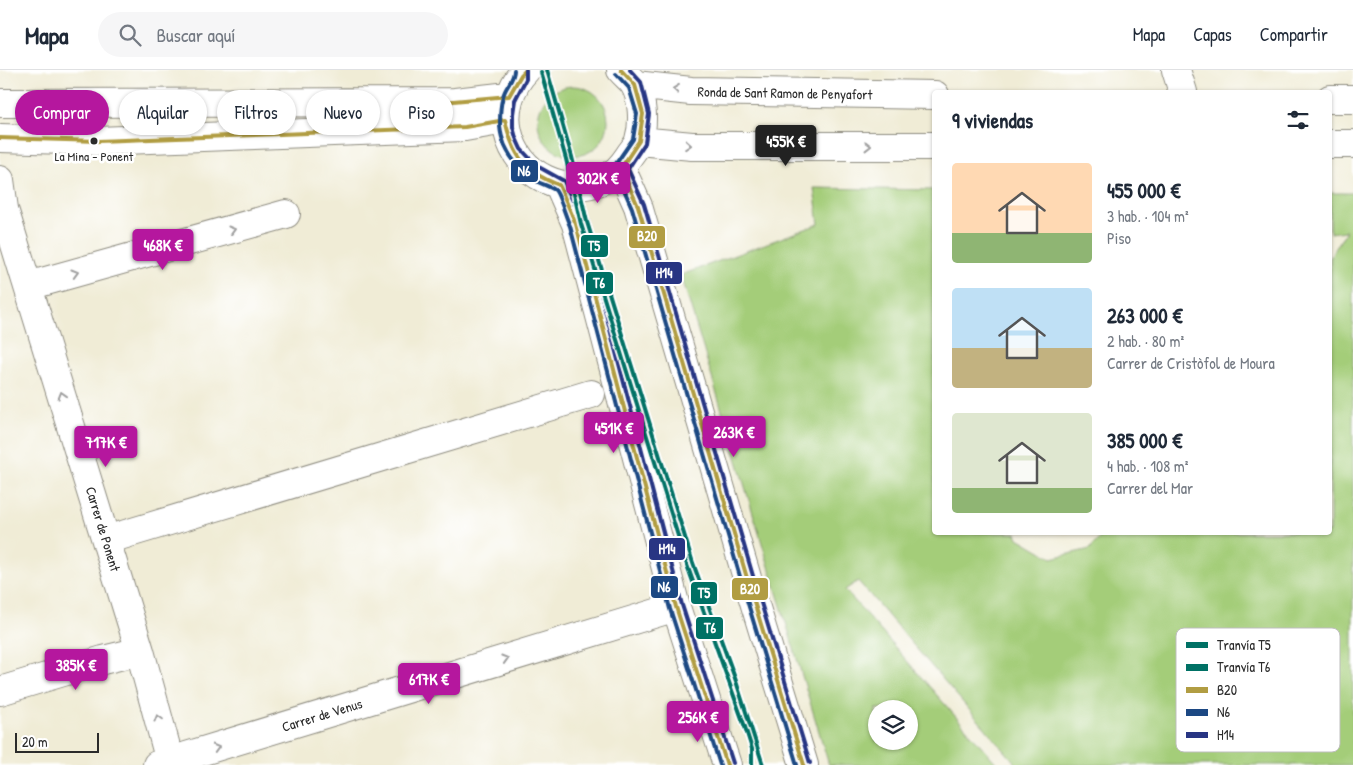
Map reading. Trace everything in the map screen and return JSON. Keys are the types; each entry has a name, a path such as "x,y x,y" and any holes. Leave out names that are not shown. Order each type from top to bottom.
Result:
{"street":[{"path":"1176,70 1181,90"},
{"path":"516,86 511,145 524,165 543,180 559,185 583,186 606,179 621,168 639,141 643,114 628,78"},
{"name":"Ronda de Sant Ramon de Penyafort","path":"628,78 691,91 932,95"},
{"path":"0,103 455,102 516,86"},
{"path":"0,138 36,141 98,141 465,127 516,86"},
{"path":"1332,99 1353,99"},
{"path":"639,141 692,146 932,146"},
{"path":"1332,144 1353,144"},
{"path":"621,168 638,206 804,765"},
{"name":"Carrer de Ponent","path":"0,180 10,261 28,286 140,651 166,764"},
{"path":"559,185 576,224 676,607 727,765"},
{"path":"28,286 286,214"},
{"path":"106,540 591,394"},
{"name":"Carrer de Venus","path":"166,764 676,607"},
{"path":"0,691 103,660 140,651"}],"green space":[{"path":"580,86 593,92 602,101 606,107 608,121 606,135 598,146 587,154 566,156 559,154 548,146 540,135 538,114 540,107 548,96 559,88"},
{"path":"814,188 932,190 932,535 1017,535 1018,538 1052,558 1090,549 1102,535 1332,535 1332,255 1346,231 1332,233 1332,193 1353,193 1353,765 1017,765 858,581 845,590 998,765 829,765 681,275 819,224"}],"tram line":[{"name":"T5","path":"547,70 572,157 587,222 693,563 736,681 763,765"},
{"name":"T6","path":"541,72 566,159 581,224 687,565 752,749 752,765"}],"transit line":[{"name":"N6","path":"514,70 501,104 501,135 508,151 518,165 538,182 555,190 570,226 670,609 720,765"},
{"name":"B20","path":"453,101 509,96 526,70"},
{"name":"H14","path":"526,70 526,79 515,100 513,127 516,138 521,149 537,166 564,181 582,222 682,605 733,763"},
{"name":"B20","path":"621,70 635,85 643,114 639,141 621,168 638,206 804,765"},
{"name":"H14","path":"630,70 641,82 649,114 645,143 628,169 644,204 810,763"},
{"name":"N6","path":"616,74 629,88 637,114 633,139 615,165 615,169 632,208 797,765"},
{"name":"B20","path":"0,138 98,141 465,127 505,120 516,153 537,174 559,185 576,224 676,607 727,765"}],"place":[{"name":"La Mina - Ponent","path":"94,141"}]}
